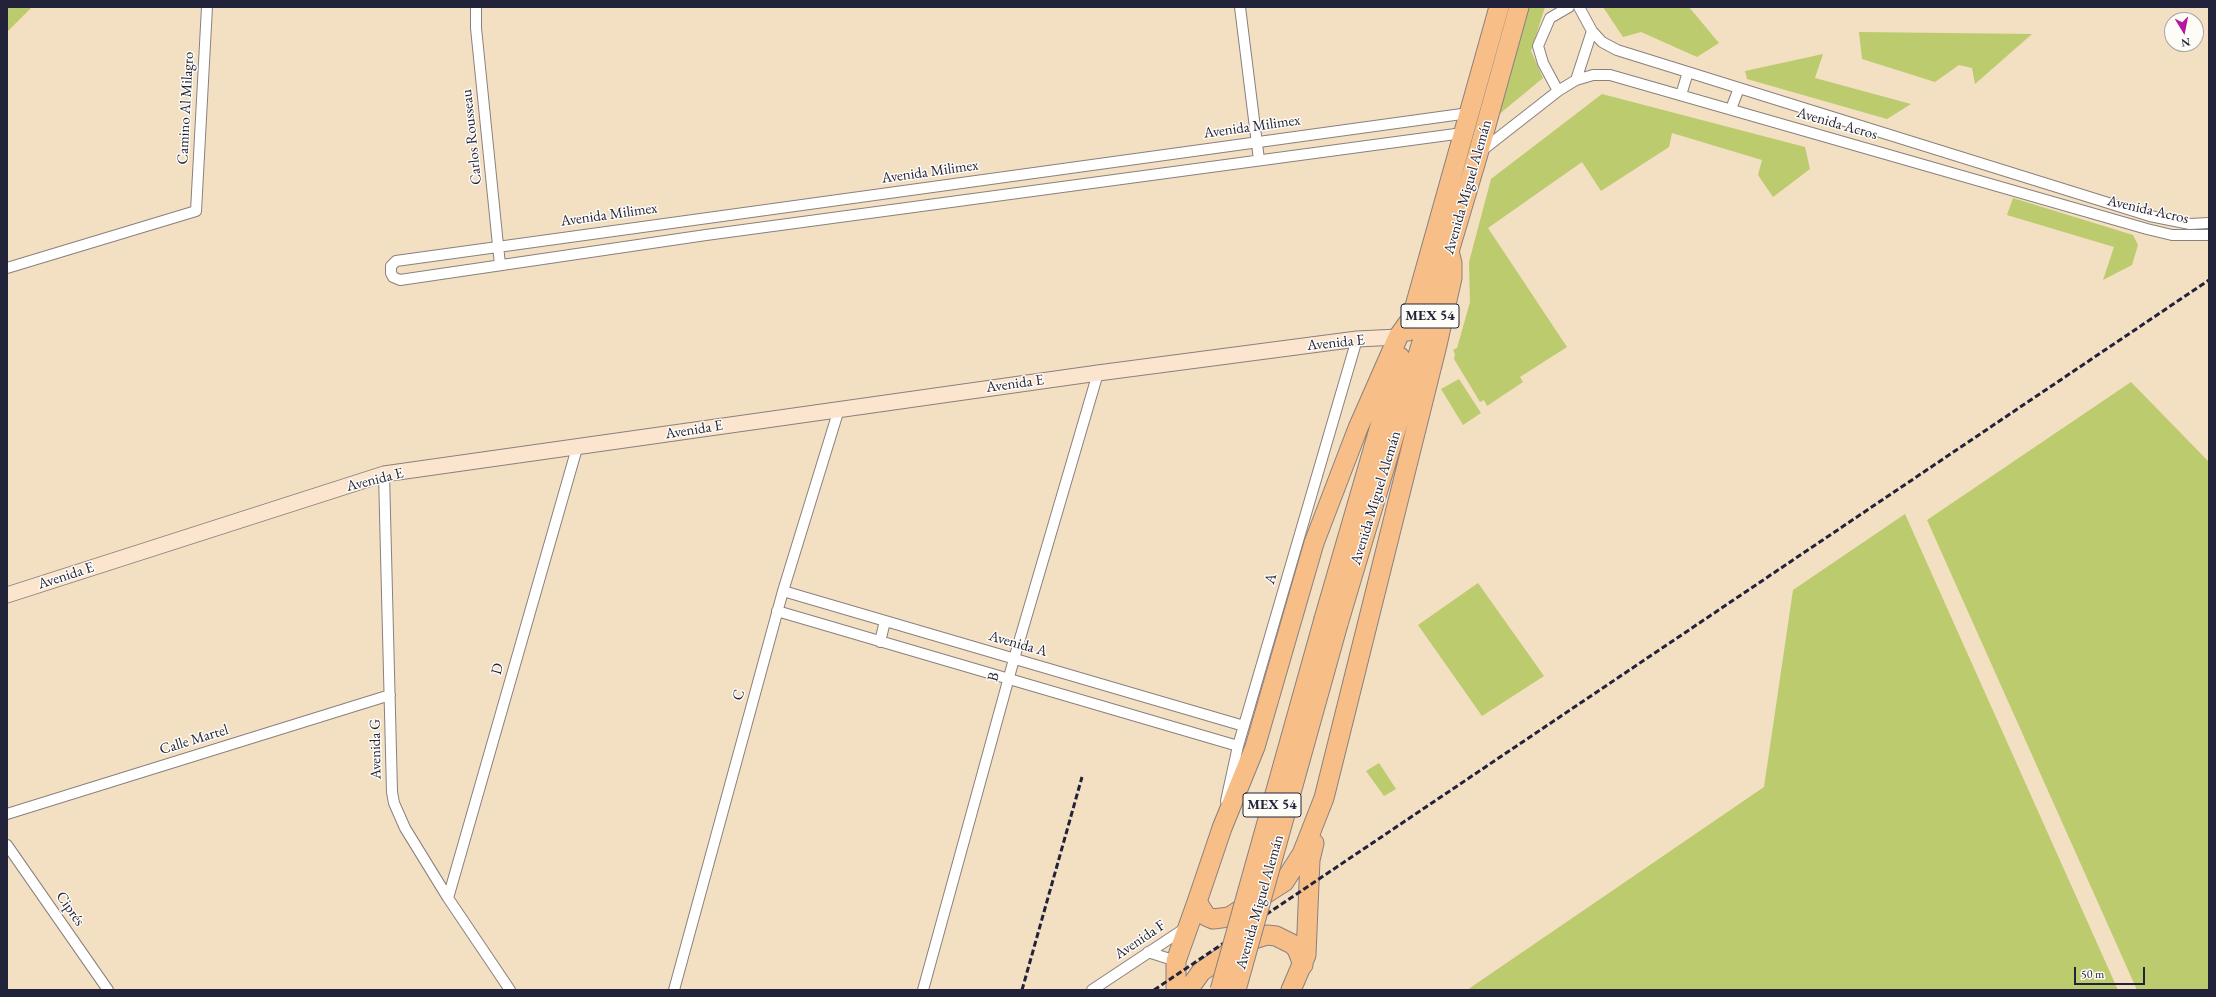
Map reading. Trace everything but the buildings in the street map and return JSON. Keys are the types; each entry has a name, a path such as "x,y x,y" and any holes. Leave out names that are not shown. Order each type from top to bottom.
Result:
{"highway":[{"name":"Avenida Miguel Alemán","path":"1236,990 1411,319 1499,7"},
{"name":"Avenida Miguel Alemán","path":"1220,990 1331,622 1449,251 1519,7"},
{"path":"1291,990 1302,965 1307,944 1310,860 1324,798 1437,346 1452,278 1452,263 1449,251"},
{"path":"1176,990 1176,961 1186,927 1201,909 1222,828 1255,747 1321,523 1350,448 1398,337 1411,319"},
{"path":"1201,909 1213,919 1229,917 1284,882 1302,854 1324,798"},
{"path":"1188,990 1202,972 1221,958 1248,941 1267,935 1276,936 1292,944 1297,949 1302,965"}],"main road":[{"name":"Avenida E","path":"7,595 384,474 577,448 839,409 1098,373 1357,340 1398,337"}],"street":[{"name":"Camino Al Milagro","path":"7,268 196,211 207,7"},
{"name":"Carlos Rousseau","path":"476,7 476,28 500,265"},
{"path":"1240,7 1259,160"},
{"path":"1558,91 1543,63 1538,46 1550,18 1570,7"},
{"name":"Avenida Acros","path":"1579,7 1592,31 1602,42 1617,50 2150,216 2190,224 2209,223"},
{"path":"1576,80 1592,31"},
{"path":"1681,95 1688,72"},
{"name":"Avenida Acros","path":"1478,154 1558,91 1576,80 1593,74 1610,75 2147,229 2172,235 2209,235"},
{"path":"1731,110 1739,88"},
{"name":"Avenida Milimex","path":"500,265 400,280 393,277 391,273 391,266 396,261 497,246 1469,113"},
{"path":"500,265 1463,133"},
{"name":"A","path":"1222,828 1230,776 1238,746 1357,340"},
{"name":"B","path":"923,990 1014,659 1098,373"},
{"name":"C","path":"674,990 777,611 839,409"},
{"name":"D","path":"448,898 577,448"},
{"name":"Avenida G","path":"384,474 392,792 394,803 405,828 448,898 510,990"},
{"name":"Avenida A","path":"783,591 1244,726"},
{"path":"777,611 1238,746"},
{"path":"880,642 885,621"},
{"name":"Calle Martel","path":"7,814 390,695"},
{"name":"Ciprés","path":"7,845 108,990"},
{"name":"Avenida F","path":"1092,990 1186,927"},
{"path":"1148,952 1176,961"}],"green space":[{"path":"7,7 32,7 7,32"},
{"path":"1527,7 1545,7 1531,51 1543,78 1497,116"},
{"path":"1603,7 1689,7 1719,43 1697,57 1641,32 1623,37"},
{"path":"1859,32 2032,34 1975,84 1972,68 1959,65 1935,82 1862,59"},
{"path":"1823,54 1815,78 1911,104 1887,119 1747,79 1745,71"},
{"path":"1602,94 1805,147 1810,169 1773,197 1758,175 1762,160 1672,133 1669,147 1601,191 1582,162 1488,228 1567,347 1520,377 1523,382 1487,406 1484,400 1480,402 1454,359 1455,354 1453,350 1457,348 1470,302 1469,262 1491,179"},
{"path":"2013,198 2133,235 2138,245 2132,265 2103,280 2114,247 2007,215"},
{"path":"1459,379 1481,413 1463,425 1441,389"},
{"path":"2131,382 2209,462 2209,990 2137,990 1927,520"},
{"path":"1905,514 2118,990 1467,990 1764,787 1793,590"},
{"path":"1478,583 1544,676 1482,716 1418,625"},
{"path":"1379,763 1396,789 1384,796 1366,771"}],"railway":[{"path":"1154,990 2209,280"},
{"path":"1022,990 1082,777"}]}
